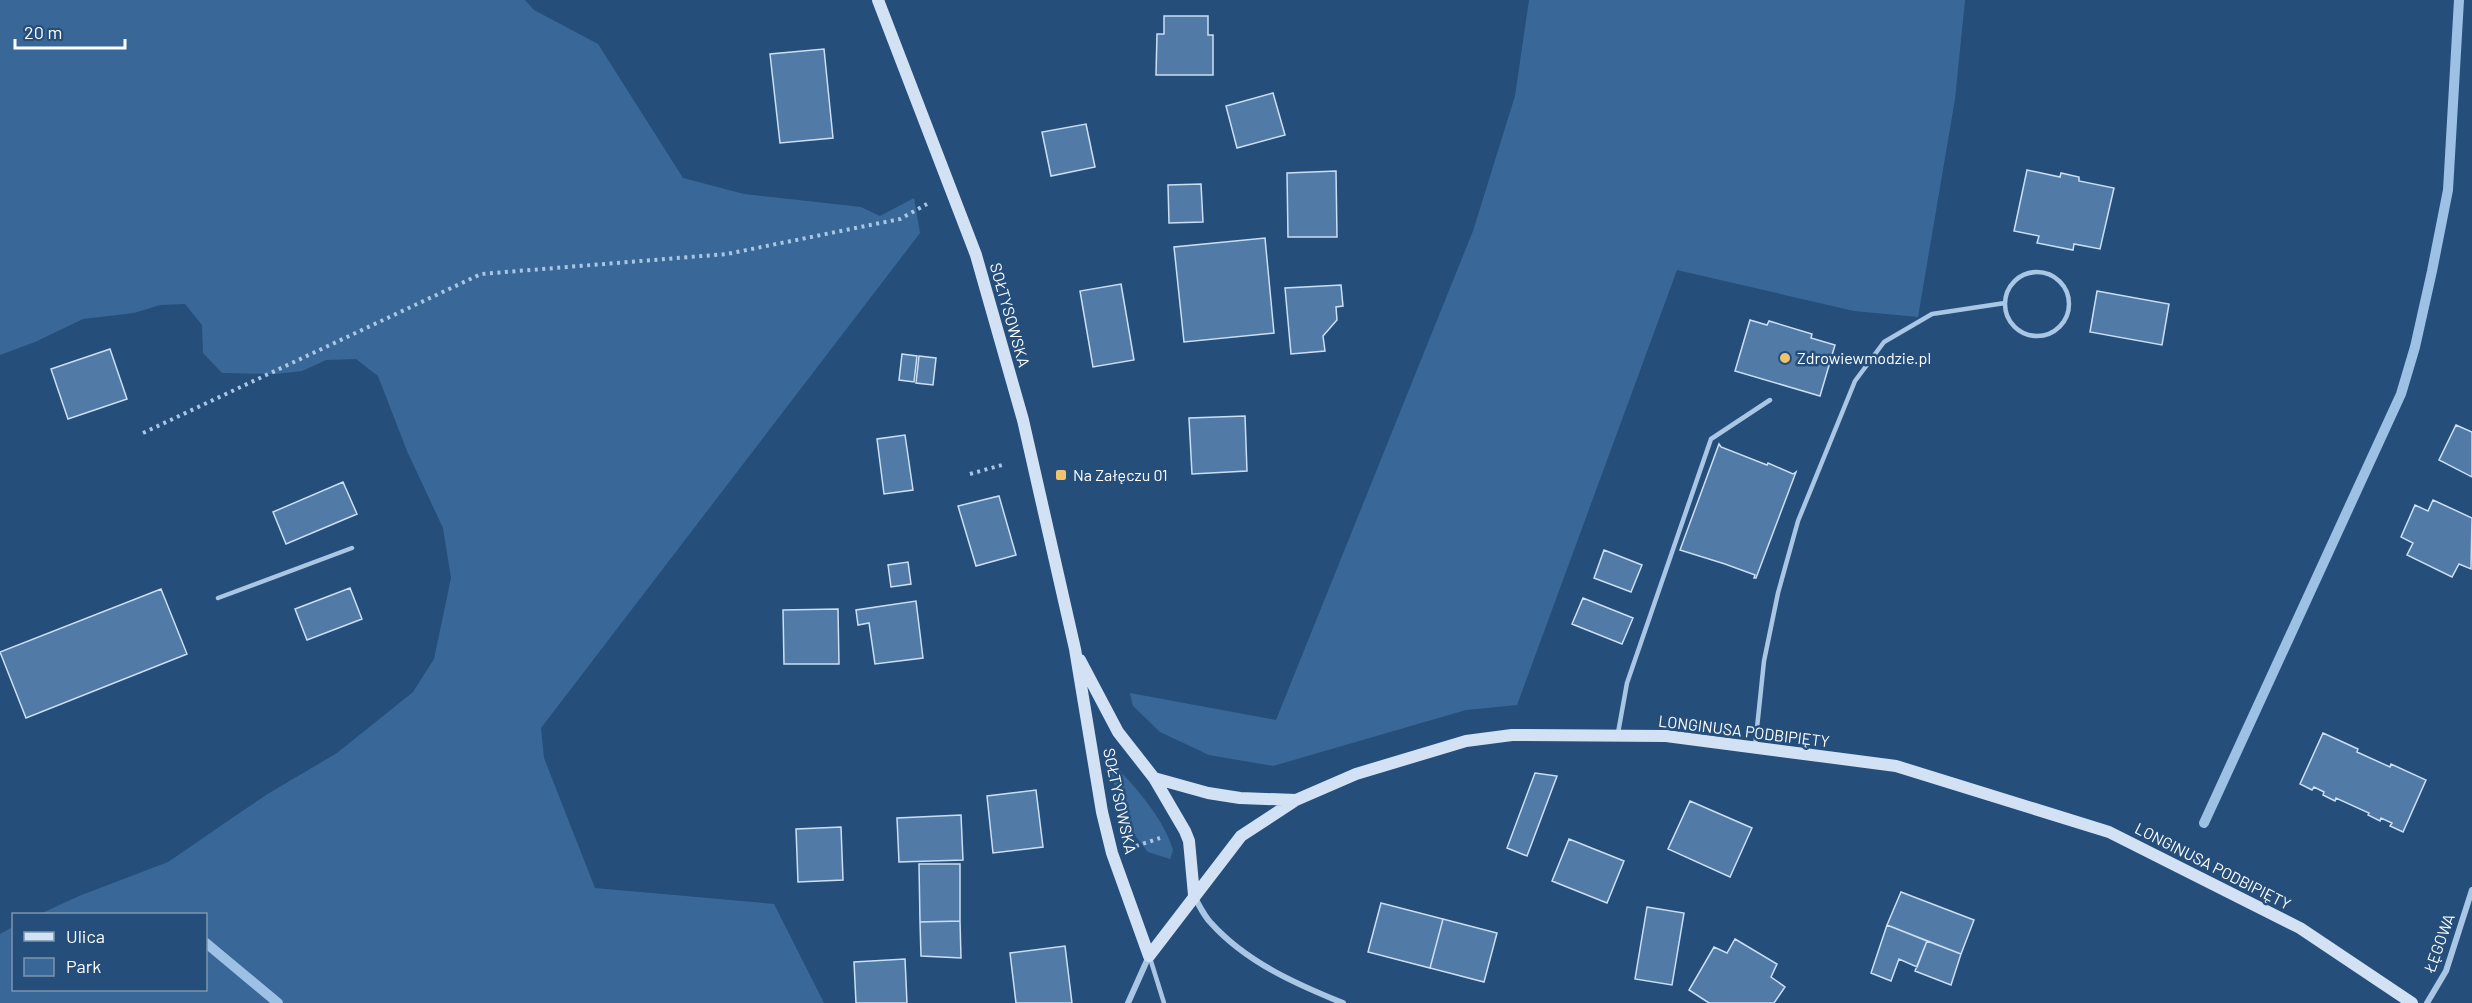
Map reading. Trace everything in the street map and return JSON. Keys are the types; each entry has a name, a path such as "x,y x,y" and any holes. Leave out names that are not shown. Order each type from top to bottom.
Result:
{"street":[{"name":"SOŁTYSOWSKA","path":"878,0 976,255 1023,420 1075,649 1102,812 1112,853 1149,956"},
{"name":"SOŁTYSOWSKA","path":"1075,649 1118,732 1154,778 1189,841 1194,895"},
{"name":"LONGINUSA PODBIPIĘTY","path":"1128,1003 1149,956 1241,836 1296,800 1356,774 1466,741 1512,735 1666,736 1896,766 2109,832 2300,928 2412,1003"},
{"path":"1154,778 1208,793 1240,798 1296,800"},
{"name":"ŁĘGOWA","path":"2427,1003 2446,971 2472,890"},
{"path":"1194,895 1211,923 1251,957 1301,986 1343,1003"}],"lane":[{"path":"2040,272 2059,280 2065,288 2069,308 2059,327 2040,336 2019,330 2006,313 2005,303 2012,284 2029,273 2040,272"},
{"path":"1755,747 1764,661 1778,593 1798,522 1855,381 1884,342 1932,314 2005,303"},
{"path":"1618,736 1627,683 1711,439 1770,400"},
{"path":"218,598 352,548"},
{"path":"1149,956 1164,1003"}],"path":[{"path":"142,433 481,274 727,254 900,219 927,204"},
{"path":"970,474 1002,465"}],"green space":[{"path":"0,0 525,0 534,10 598,44 683,178 744,194 861,207 880,216 914,198 920,233 541,728 544,758 595,888 774,904 824,1003 0,1003 0,934 12,928 12,991 207,991 207,913 42,913 79,896 168,862 266,795 337,753 413,692 434,659 451,578 443,528 407,451 378,376 356,359 326,360 302,371 276,374 222,373 203,353 202,325 185,304 160,305 134,313 83,319 35,342 0,355"},
{"path":"1529,0 1965,0 1955,99 1918,317 1854,311 1677,270 1517,705 1466,710 1273,766 1209,755 1160,732 1133,706 1130,693 1276,720 1473,231 1515,96"},
{"path":"1115,769 1120,771 1136,788 1158,818 1173,850 1170,859 1148,852 1123,820 1111,772"}],"building":[{"path":"1164,16 1208,16 1208,35 1213,35 1213,75 1156,75 1157,34 1164,34"},
{"path":"824,49 833,138 780,143 770,54"},
{"path":"1273,93 1285,135 1237,148 1226,106"},
{"path":"1086,124 1095,167 1051,176 1042,132"},
{"path":"2027,170 2060,177 2061,173 2079,177 2079,181 2114,188 2100,249 2074,244 2073,250 2037,243 2039,236 2014,231"},
{"path":"1336,171 1337,237 1288,237 1287,173"},
{"path":"1201,184 1203,222 1169,223 1168,185"},
{"path":"1265,238 1274,333 1184,342 1174,247"},
{"path":"1121,284 1134,360 1093,367 1080,291"},
{"path":"1341,285 1343,306 1336,307 1337,320 1323,336 1325,351 1291,354 1285,288"},
{"path":"2097,291 2169,304 2162,345 2090,332"},
{"name":"Zdrowiewmodzie.pl","path":"1750,320 1767,325 1769,321 1812,334 1811,338 1835,345 1820,396 1735,371"},
{"path":"110,349 127,399 68,419 51,369"},
{"path":"902,354 917,356 914,382 899,380"},
{"path":"919,356 936,358 933,385 916,383"},
{"path":"1245,416 1247,471 1192,474 1189,418"},
{"path":"2456,425 2472,432 2472,477 2439,460"},
{"path":"905,435 913,490 884,494 877,439"},
{"path":"1719,444 1721,447 1767,465 1768,463 1793,474 1796,472 1756,578 1754,578 1755,575 1680,550"},
{"path":"343,482 357,514 286,544 273,512"},
{"path":"999,496 1016,555 976,566 958,506"},
{"path":"2433,500 2472,518 2471,569 2459,564 2452,577 2407,555 2413,543 2401,537 2415,505 2428,511"},
{"path":"1604,550 1642,565 1631,592 1594,578"},
{"path":"908,562 911,584 891,587 888,565"},
{"path":"350,588 362,619 307,640 295,609"},
{"path":"161,589 187,654 26,718 0,652"},
{"path":"1583,598 1633,618 1622,644 1572,624"},
{"path":"916,601 923,658 875,664 869,623 858,625 856,610"},
{"path":"838,609 839,664 784,664 783,610"},
{"path":"2323,733 2358,749 2357,752 2426,780 2403,832 2390,826 2392,823 2381,818 2380,821 2368,815 2369,813 2336,798 2335,801 2323,795 2324,792 2314,787 2312,790 2300,784"},
{"path":"1535,773 1557,776 1527,856 1507,848"},
{"path":"1036,790 1043,847 993,853 987,796"},
{"path":"1690,801 1752,828 1730,877 1668,849"},
{"path":"961,815 963,860 899,862 897,818"},
{"path":"841,827 843,880 798,882 796,829"},
{"path":"1569,839 1624,861 1607,903 1552,881"},
{"path":"919,864 960,864 960,921 920,922"},
{"path":"1901,892 1974,920 1961,954 1887,925"},
{"path":"1381,903 1443,919 1430,968 1368,952"},
{"path":"1647,907 1684,913 1672,985 1635,979"},
{"path":"1443,919 1497,933 1484,982 1430,968"},
{"path":"960,921 961,958 921,956 920,922"},
{"path":"1887,925 1927,941 1917,967 1899,959 1891,981 1871,973"},
{"path":"1735,939 1777,964 1771,977 1785,987 1774,1003 1709,1003 1689,990 1714,947 1727,953"},
{"path":"1927,941 1961,954 1951,985 1915,971"},
{"path":"1065,946 1072,1003 1016,1003 1010,953"},
{"path":"905,959 907,1003 856,1003 854,962"}],"waterway":[{"path":"2204,823 2401,394 2415,347 2448,190 2459,0"},
{"path":"207,944 278,1003"}],"place":[{"name":"Zdrowiewmodzie.pl","path":"1785,358"},
{"name":"Na Załęczu 01","path":"1061,475"}]}
